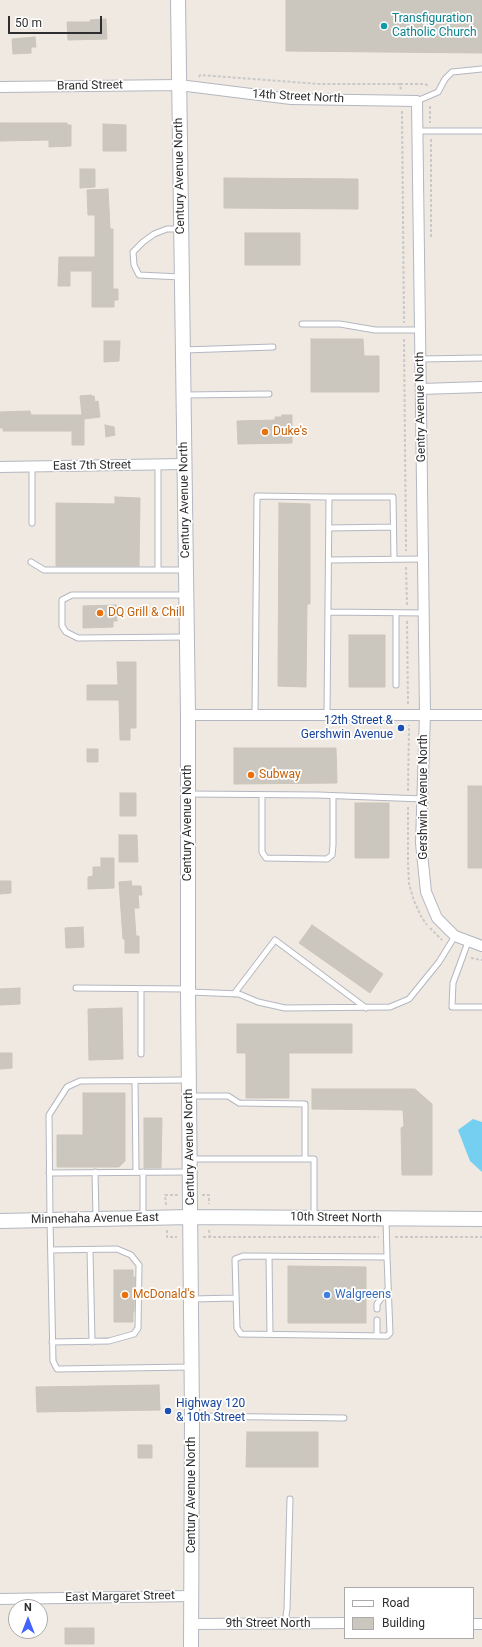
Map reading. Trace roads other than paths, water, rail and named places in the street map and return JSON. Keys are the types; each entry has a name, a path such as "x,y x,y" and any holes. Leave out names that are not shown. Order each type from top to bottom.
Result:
{"main road":[{"name":"Century Avenue North","path":"178,0 188,715 188,990 192,1299 191,1647"},
{"name":"10th Street North","path":"191,1216 482,1219"},
{"name":"Minnehaha Avenue East","path":"0,1221 191,1216"}],"street":[{"name":"Brand Street","path":"0,87 179,85"},
{"name":"14th Street North","path":"179,85 291,98 417,101"},
{"name":"Gentry Avenue North","path":"417,101 425,714"},
{"path":"421,388 482,387"},
{"name":"East 7th Street","path":"0,467 184,464"},
{"name":"Gershwin Avenue North","path":"425,714 422,843 426,892 437,918 455,936 482,946"},
{"path":"188,715 482,715"},
{"name":"East Margaret Street","path":"0,1599 191,1596"},
{"name":"9th Street North","path":"191,1624 344,1623"}],"lane":[{"path":"417,101 440,90 445,78 452,72 482,69"},
{"path":"418,132 482,131"},
{"path":"181,229 167,229 154,234 133,252 134,265 139,275 182,277"},
{"path":"302,324 340,324 375,330 420,330"},
{"path":"183,350 273,348"},
{"path":"420,359 482,358"},
{"path":"183,395 269,394"},
{"path":"158,465 158,570"},
{"path":"32,466 32,524"},
{"path":"254,714 257,496 393,497 394,559"},
{"path":"327,714 330,497"},
{"path":"329,528 393,527"},
{"path":"329,560 423,559"},
{"path":"31,562 44,570 186,570"},
{"path":"186,595 72,594 62,600 62,626 66,632 78,638 187,637"},
{"path":"328,612 424,613"},
{"path":"396,613 396,684"},
{"path":"187,794 422,799"},
{"path":"262,795 262,852 266,858 327,859 332,855 333,796"},
{"path":"76,988 188,990 239,994 258,1002 285,1008 366,1008 390,1006 409,999 439,962 455,936"},
{"path":"234,994 275,940 366,1008"},
{"path":"468,942 453,983 452,1007 482,1007"},
{"path":"141,989 141,1054"},
{"path":"189,1080 80,1081 67,1087 49,1115 49,1173 52,1342 53,1361 57,1369 192,1367"},
{"path":"135,1081 136,1172"},
{"path":"189,1096 228,1096 239,1103 305,1104 305,1159"},
{"path":"49,1173 143,1172 190,1165 314,1159 314,1217"},
{"path":"95,1172 96,1219"},
{"path":"143,1172 143,1218"},
{"path":"386,1218 390,1333 388,1336 241,1334 237,1328 235,1259 242,1256 387,1256"},
{"path":"51,1250 117,1249 131,1255 139,1265 138,1328 134,1334 109,1341 52,1342"},
{"path":"90,1250 92,1342"},
{"path":"270,1256 270,1334"},
{"path":"377,1309 377,1304 388,1289"},
{"path":"192,1299 235,1298"},
{"path":"376,1336 377,1320"},
{"path":"192,1416 344,1418"},
{"path":"284,1623 287,1609 290,1499"}],"water":[{"path":"473,1119 482,1122 482,1172 470,1161 458,1130"}],"place":[{"name":"Transfiguration Catholic Church","path":"384,26"},
{"name":"Duke's","path":"265,432"},
{"name":"DQ Grill & Chill","path":"100,613"},
{"name":"12th Street & Gershwin Avenue","path":"401,728"},
{"name":"Subway","path":"251,775"},
{"name":"McDonald's","path":"125,1295"},
{"name":"Walgreens","path":"327,1295"},
{"name":"Highway 120 & 10th Street","path":"168,1411"}]}
